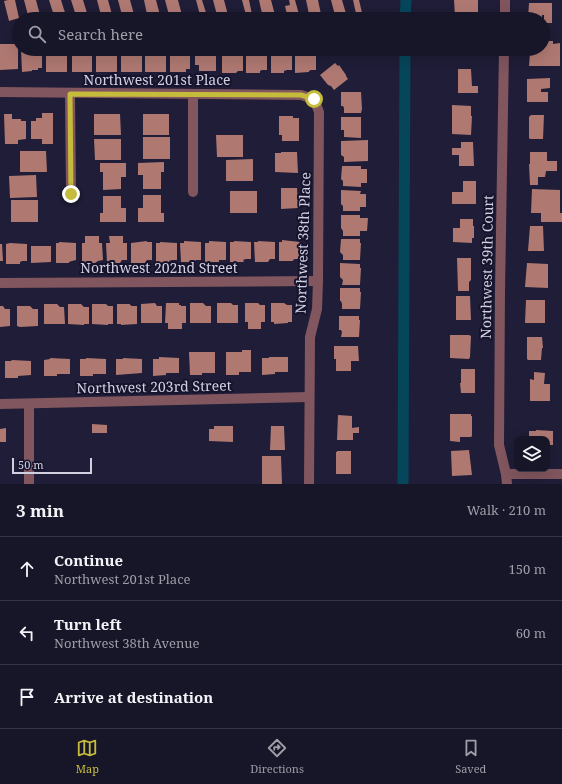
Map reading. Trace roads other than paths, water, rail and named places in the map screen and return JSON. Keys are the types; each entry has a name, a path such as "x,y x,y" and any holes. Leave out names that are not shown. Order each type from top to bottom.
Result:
{"street":[{"path":"505,0 505,12"},
{"name":"Northwest 39th Court","path":"504,56 499,445 507,484"},
{"name":"Northwest 201st Place","path":"0,92 70,94 301,95 314,99"},
{"path":"70,94 71,194"},
{"path":"193,94 193,192"},
{"name":"Northwest 38th Place","path":"309,484 310,337 317,309 318,282 320,112 314,99"},
{"name":"Northwest 202nd Street","path":"0,283 318,282"},
{"name":"Northwest 203rd Street","path":"0,404 309,397"},
{"path":"29,404 29,484"},
{"path":"506,474 562,474"}],"waterway":[{"path":"405,12 406,0"},
{"path":"403,484 405,56"}]}
